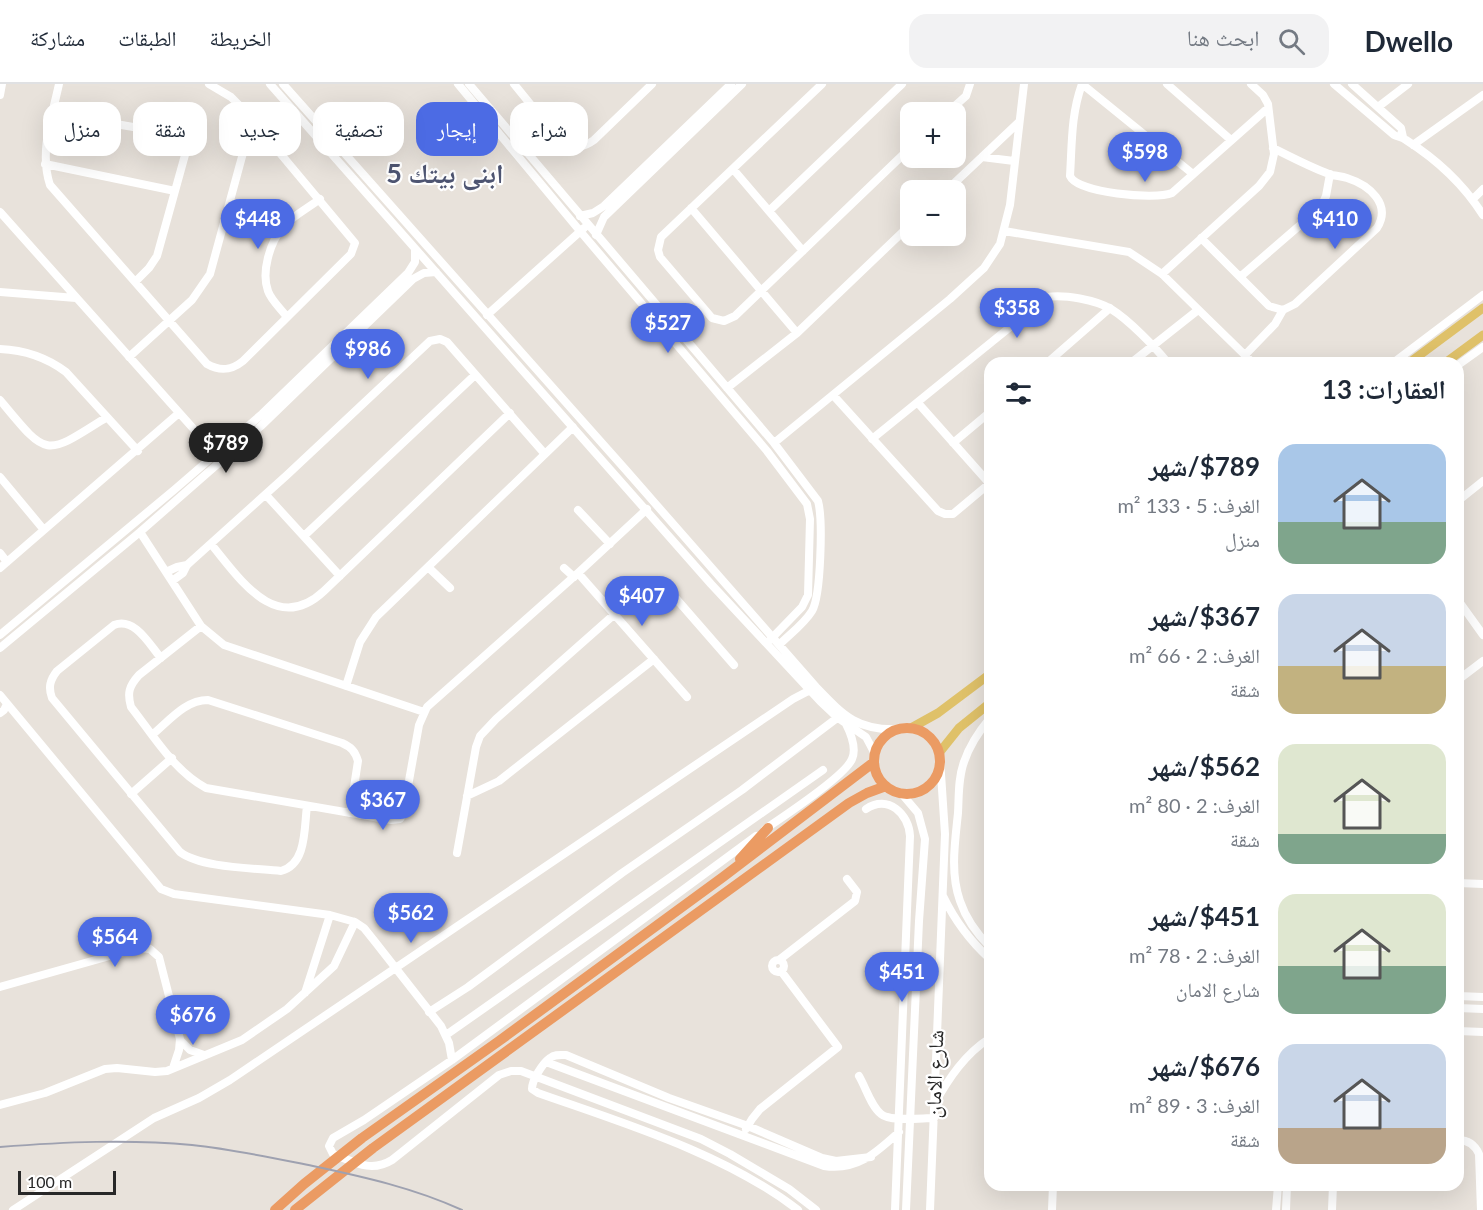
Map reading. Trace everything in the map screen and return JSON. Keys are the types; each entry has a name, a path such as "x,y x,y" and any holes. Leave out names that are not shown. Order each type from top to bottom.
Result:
{"highway":[{"path":"275,1210 333,1160 723,877 874,758 883,738 899,729 911,728 922,731 931,738 940,756 937,773 929,785 916,792 901,793 886,786 877,775 874,758"},
{"path":"295,1210 344,1170 849,803 886,786"},
{"path":"723,877 768,828"}],"main road":[{"path":"1415,357 1430,341 1483,308"},
{"path":"1453,357 1483,335"},
{"path":"911,728 938,713 984,678"},
{"path":"940,756 959,728 984,708"}],"street":[{"path":"0,95 2,84"},
{"path":"55,102 59,84"},
{"path":"209,84 236,102"},
{"path":"270,84 711,584 766,643 840,716 846,724 854,745 850,763 836,777 452,1060 364,1120 333,1138 330,1142 330,1150 333,1154 364,1166 381,1166 392,1160 500,1076 516,1071 687,1133 737,1158 794,1192 816,1210"},
{"path":"283,84 773,637 799,675"},
{"path":"458,84 510,146"},
{"path":"469,84 510,132"},
{"path":"514,84 562,143 570,147 578,147 594,140 652,84"},
{"path":"596,235 606,210 731,84"},
{"path":"580,216 606,210 742,84"},
{"path":"822,84 661,237 658,250 660,257 707,314 718,320 730,319 900,158"},
{"path":"769,211 902,84"},
{"path":"959,102 966,96 970,84"},
{"path":"774,443 977,276 996,253 1005,231 1024,84"},
{"path":"1193,174 1082,84 1073,115 1070,176 1072,181 1098,190 1158,197 1172,193 1268,108"},
{"path":"1167,84 1231,140"},
{"path":"1162,274 1267,177 1274,160 1268,108 1265,98 1251,84"},
{"path":"1334,84 1394,135 1398,138 1403,137"},
{"path":"1352,84 1401,128 1403,137 1445,170 1473,199 1483,215"},
{"path":"1378,107 1408,84"},
{"path":"1413,145 1483,95"},
{"path":"958,180 1019,122"},
{"path":"121,125 179,136 186,149 155,260 135,282"},
{"path":"1005,231 1123,250 1132,254 1162,274 1245,355 1275,324 1283,310 1296,304 1377,228 1383,213 1382,205 1372,192 1348,178 1330,174 1273,148"},
{"path":"45,156 50,185 207,364 221,370 236,367 351,254 355,247 354,240 283,156"},
{"path":"129,357 196,297 210,274 242,156"},
{"path":"518,156 804,498 810,511 806,602 766,643"},
{"path":"530,156 774,443 818,501 820,510 819,552 814,606 806,618 779,645"},
{"path":"982,157 1014,161"},
{"path":"45,164 175,191"},
{"path":"733,169 803,251"},
{"path":"1240,277 1321,207 1326,196 1330,174"},
{"path":"1473,199 1483,189"},
{"path":"287,317 269,295 265,282 271,250 282,229 320,200"},
{"path":"691,208 796,333"},
{"path":"0,212 216,454"},
{"path":"487,315 587,225"},
{"path":"727,388 796,333 900,234"},
{"path":"1201,238 1269,306 1283,310"},
{"path":"0,648 140,532 216,454 363,330 411,276 415,262 415,249"},
{"path":"0,635 177,494 311,374 356,323 411,276 436,272"},
{"path":"0,292 76,297"},
{"path":"1403,357 1430,341 1483,295"},
{"path":"872,439 1047,297 1073,297 1110,308 1153,345 1163,357"},
{"path":"1054,357 1110,308"},
{"path":"1138,357 1198,310"},
{"path":"654,318 661,312"},
{"path":"356,323 363,330"},
{"path":"172,581 430,341 440,339 447,342 544,453"},
{"path":"1464,361 1483,347"},
{"path":"0,349 33,353 56,364 138,451"},
{"path":"304,536 475,375"},
{"path":"832,395 941,513 953,514 984,488"},
{"path":"0,400 31,438 47,446 65,444 107,417"},
{"path":"918,403 984,477"},
{"path":"0,568 138,451 179,413"},
{"path":"211,544 250,590 265,601 280,607 294,608 308,604 510,413"},
{"path":"953,443 984,417"},
{"path":"346,686 360,642 370,624 573,427"},
{"path":"617,475 625,469"},
{"path":"0,477 44,530"},
{"path":"1464,496 1483,481"},
{"path":"266,495 340,576"},
{"path":"578,510 610,544"},
{"path":"201,626 139,675 131,684 128,697 131,707 152,735 192,781 206,788 391,820 402,817 419,725 432,701 647,510"},
{"path":"140,532 201,626 212,636 237,650 424,712"},
{"path":"809,551 819,552"},
{"path":"0,553 8,562"},
{"path":"166,572 187,565"},
{"path":"428,567 450,588"},
{"path":"564,568 576,575 615,614 687,697"},
{"path":"68,579 75,586"},
{"path":"457,853 476,747 487,727 650,585 658,584 666,587 734,665"},
{"path":"1464,608 1483,635"},
{"path":"161,658 135,627 128,623 114,625 57,671 51,680 50,690 52,698 180,852 186,857 201,862 281,871 289,869 300,857 307,806"},
{"path":"467,796 499,781 654,659"},
{"path":"1464,675 1483,661"},
{"path":"14,1210 154,1118 199,1098 231,1080 793,699 813,689"},
{"path":"0,695 161,889 174,894 330,915 355,922 364,928 446,1035 452,1060"},
{"path":"152,735 187,706 200,700 208,700 342,743 355,753 357,761 350,813"},
{"path":"0,713 7,704"},
{"path":"840,716 876,729 899,729"},
{"path":"429,1012 468,987 622,873 742,790 840,716"},
{"path":"846,724 866,737 874,758"},
{"path":"984,727 964,762 959,788 954,851 955,883 966,915 984,941"},
{"name":"شارع الامان","path":"930,1210 945,818 940,756"},
{"path":"131,794 172,758"},
{"path":"446,1035 823,770"},
{"name":"شارع الامان","path":"901,793 918,813 924,839 906,1210"},
{"path":"866,809 876,805 892,807 905,817 910,830 895,1210"},
{"path":"744,1136 760,1109 838,1047 781,971 774,971 772,967 774,961 779,960 855,901 857,892 847,879"},
{"path":"943,884 955,883"},
{"path":"1464,883 1483,884"},
{"path":"942,895 966,935 984,953"},
{"path":"305,994 330,915"},
{"path":"0,1105 45,1093 105,1069 154,1072 173,1068 242,1040 262,1028 305,994 334,966 355,922"},
{"path":"0,987 138,948 150,949 159,957 180,1039 173,1068"},
{"path":"1464,996 1483,997"},
{"path":"1464,1008 1483,1009"},
{"path":"1464,1031 1483,1032"},
{"path":"180,1039 189,1050 204,1055"},
{"path":"934,1104 958,1066 984,1043"},
{"path":"798,1210 787,1201 731,1169 664,1139 534,1091 531,1086 546,1062 556,1055 570,1057 831,1161 871,1157"},
{"path":"546,1062 824,1166 845,1167 859,1163 871,1157 899,1132"},
{"path":"859,1076 881,1114 887,1118 934,1118"},
{"path":"1464,1141 1476,1147 1479,1154 1481,1210"},
{"path":"731,1169 737,1158"},
{"path":"1052,1210 1053,1191"},
{"path":"1276,1210 1278,1191"},
{"path":"1286,1210 1287,1191"},
{"path":"1332,1210 1333,1191"},
{"path":"787,1201 794,1192"}],"railway":[{"path":"0,1147 120,1142 168,1143 237,1151 370,1179 426,1195 462,1210"}],"district":[{"name":"ابنى بيتك 5","path":"445,174"}]}
